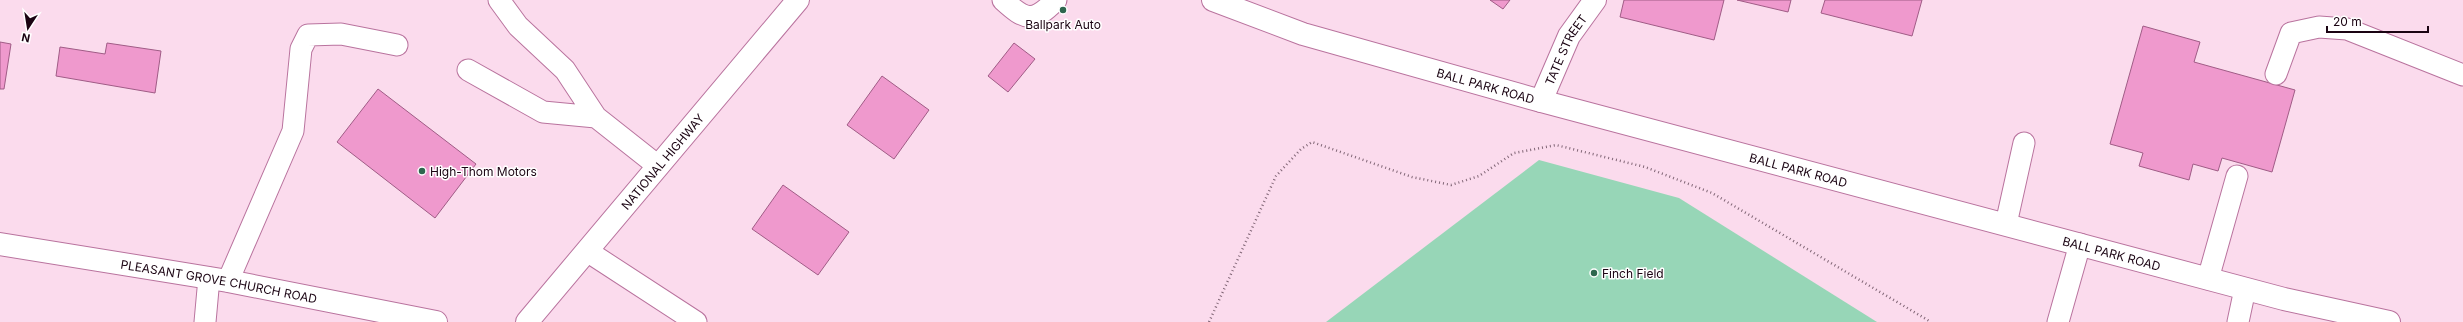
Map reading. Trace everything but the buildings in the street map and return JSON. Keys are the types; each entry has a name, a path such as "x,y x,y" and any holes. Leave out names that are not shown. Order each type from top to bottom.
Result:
{"street":[{"name":"BALL PARK ROAD","path":"1212,0 1245,6 1303,34 1541,101 2208,279 2389,322"},
{"name":"TATE STREET","path":"1541,101 1569,36 1595,0"},
{"name":"NATIONAL HIGHWAY","path":"526,322 794,2"},
{"name":"PLEASANT GROVE CHURCH ROAD","path":"0,244 218,279 436,322"}],"lane":[{"path":"499,0 518,26 565,70 596,117 658,166"},
{"path":"1003,0 1018,14 1029,18 1042,14 1056,0"},
{"path":"2276,74 2291,33 2319,27 2347,30 2463,75"},
{"path":"205,322 218,279 293,131 301,49 308,35 341,34 397,45"},
{"path":"468,70 543,112 596,117"},
{"path":"2006,224 2024,143"},
{"path":"2208,279 2237,176"},
{"path":"2058,322 2080,244"},
{"path":"587,250 696,322"},
{"path":"2238,322 2246,288"}],"path":[{"path":"1209,322 1276,176 1301,149 1312,142 1412,177 1451,185 1479,176 1514,153 1556,145 1645,167 1712,192 1931,322"}],"green space":[{"name":"Finch Field","path":"1539,160 1679,198 1877,322 1326,322"}],"place":[{"name":"Ballpark Auto","path":"1063,10"},
{"name":"High-Thom Motors","path":"422,171"},
{"name":"Finch Field","path":"1594,273"}]}
